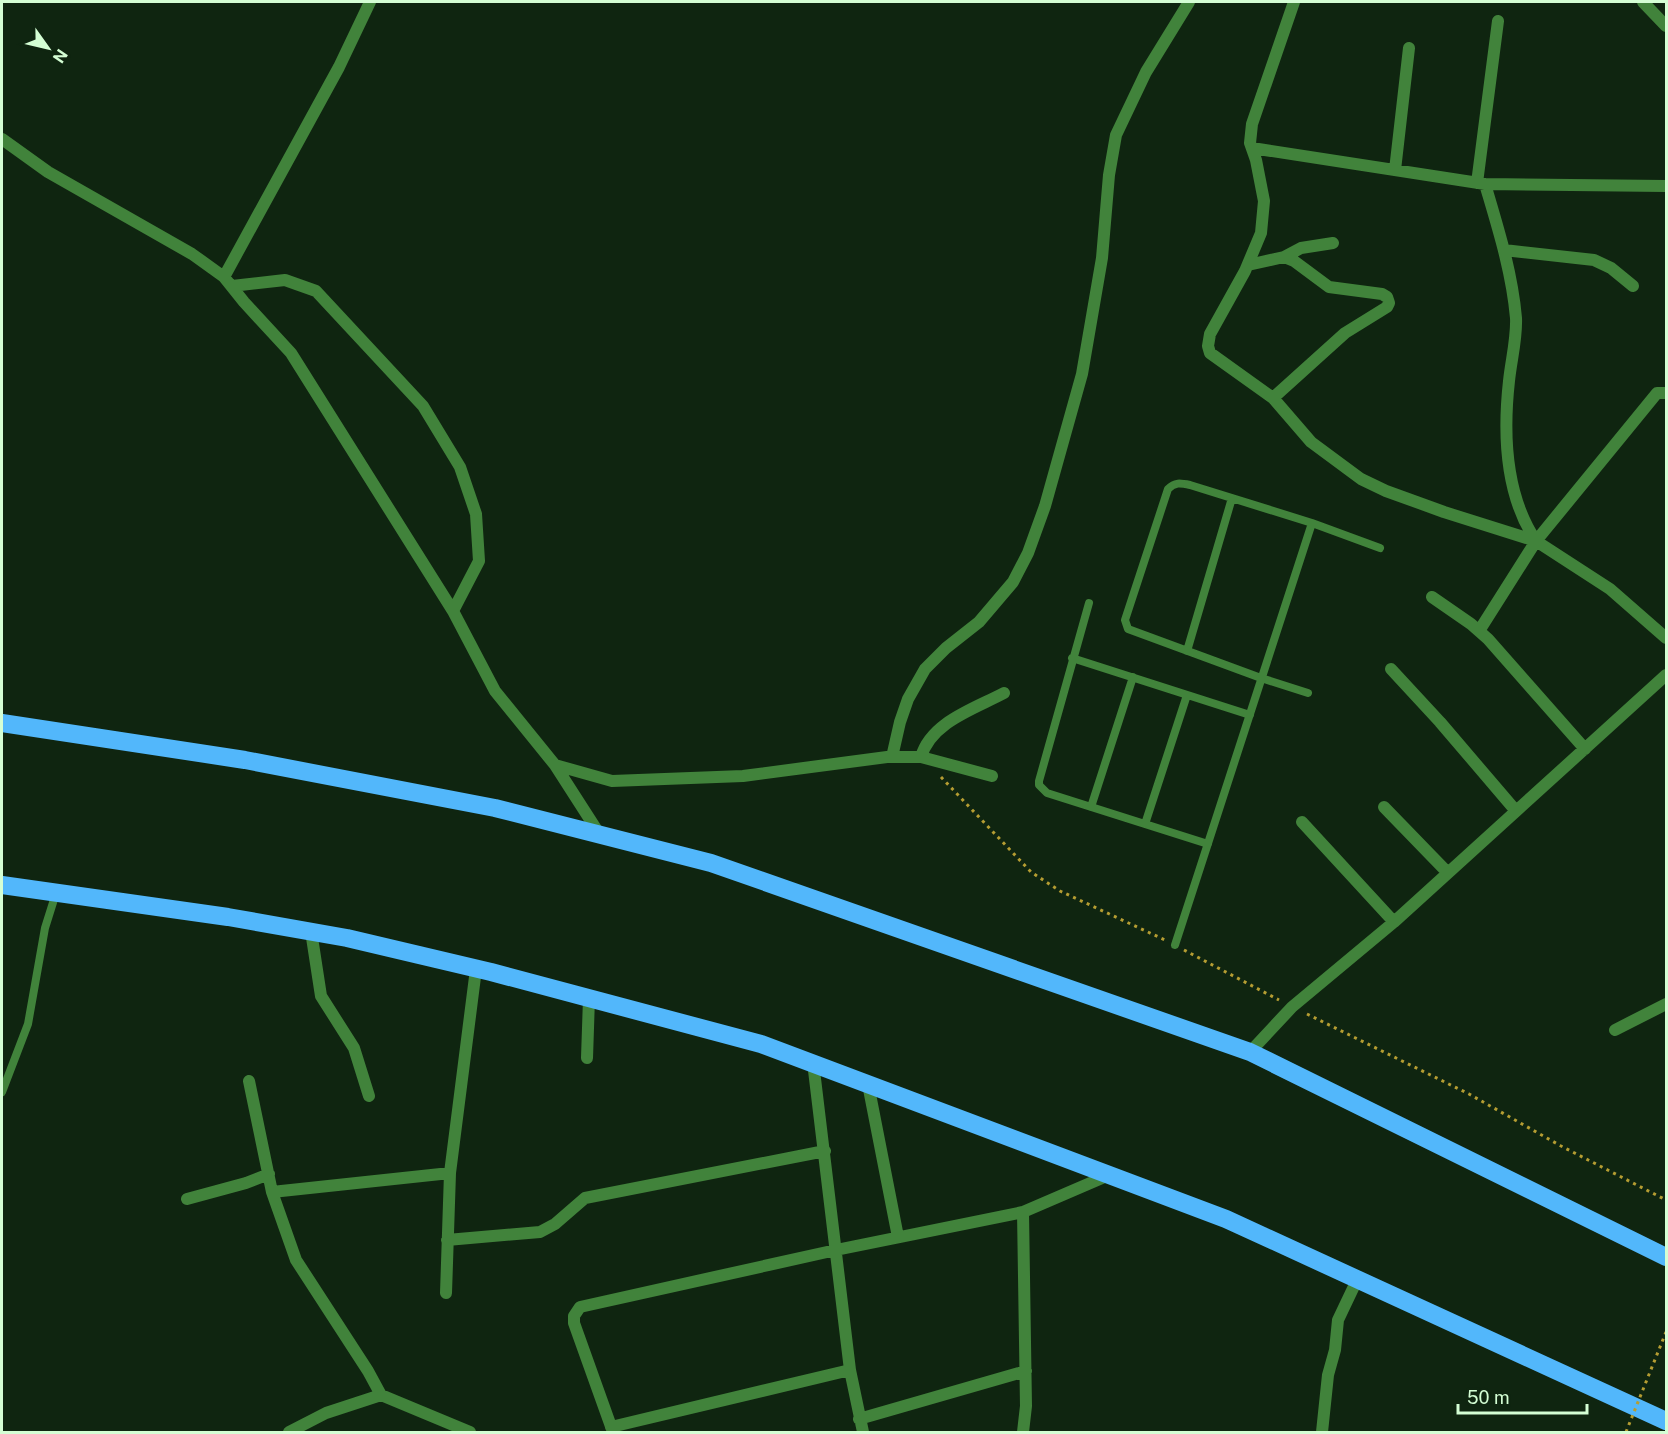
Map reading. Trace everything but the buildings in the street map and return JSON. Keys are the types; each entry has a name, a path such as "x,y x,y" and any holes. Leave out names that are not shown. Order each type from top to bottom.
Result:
{"highway":[{"path":"2,723 267,765 495,808 711,863 1250,1052 1666,1257"},
{"path":"2,885 311,931 476,969 761,1044 1226,1219 1666,1421"}],"street":[{"path":"228,281 339,68 370,2"},
{"path":"892,757 908,699 925,669 946,648 979,622 1012,582 1028,553 1045,507 1082,374 1102,258 1109,175 1116,135 1146,72 1189,2"},
{"path":"1294,2 1252,124 1250,143 1256,160 1264,201 1261,233 1248,265 1214,325 1208,346 1210,353 1273,398 1311,442 1361,479 1386,491 1444,512 1536,541 1610,589 1666,638"},
{"path":"1643,2 1666,26"},
{"path":"1498,21 1481,183 1504,250 1516,321 1508,396 1507,449 1512,486 1524,523 1536,541"},
{"path":"1395,170 1409,48"},
{"path":"2,139 48,172 192,254 228,281 291,353 453,611 495,691 555,765 600,835"},
{"path":"1252,148 1481,183 1666,186"},
{"path":"1248,265 1284,257 1301,248 1333,243"},
{"path":"1504,250 1594,260 1611,268 1633,286"},
{"path":"1273,398 1345,333 1387,308 1389,303 1388,297 1382,294 1329,287 1294,261 1284,257"},
{"path":"228,281 285,280 316,291 423,406 460,467 476,514 479,561 453,611"},
{"path":"1479,631 1536,541 1656,393 1666,393"},
{"path":"1432,597 1479,631 1585,749"},
{"path":"1391,669 1516,811"},
{"path":"1250,1052 1292,1006 1394,922 1666,675"},
{"path":"921,757 923,748 945,724 1004,693"},
{"path":"555,765 612,781 743,776 892,757 921,757 992,776"},
{"path":"1384,807 1448,873"},
{"path":"1302,822 1394,922"},
{"path":"311,931 321,996 354,1048 369,1096"},
{"path":"446,1293 450,1173 476,969"},
{"path":"587,1058 589,998"},
{"path":"1615,1030 1666,1004"},
{"path":"813,1062 850,1370 863,1432"},
{"path":"249,1081 272,1192 296,1260 381,1395 470,1432"},
{"path":"868,1084 898,1237"},
{"path":"447,1239 540,1232 555,1224 585,1198 825,1151"},
{"path":"272,1192 450,1173"},
{"path":"187,1199 246,1183 268,1174"},
{"path":"850,1370 612,1430 574,1323 574,1316 580,1307 836,1250 1023,1212 1109,1175"},
{"path":"1023,1212 1026,1371 1023,1432"},
{"path":"1323,1432 1328,1375 1335,1350 1338,1320 1357,1280"},
{"path":"859,1419 1026,1371"},
{"path":"289,1432 326,1413 381,1395"}],"lane":[{"path":"1308,693 1128,628 1125,620 1168,489 1173,484 1180,483 1312,523 1380,548"},
{"path":"1187,651 1232,498"},
{"path":"1175,945 1312,523"},
{"path":"1089,603 1038,781 1042,790 1208,844"},
{"path":"1072,658 1250,715"},
{"path":"1090,807 1132,677"},
{"path":"1145,824 1187,695"},
{"path":"2,1092 28,1024 45,928 56,892"}],"path":[{"path":"1626,1432 1666,1332"}]}
